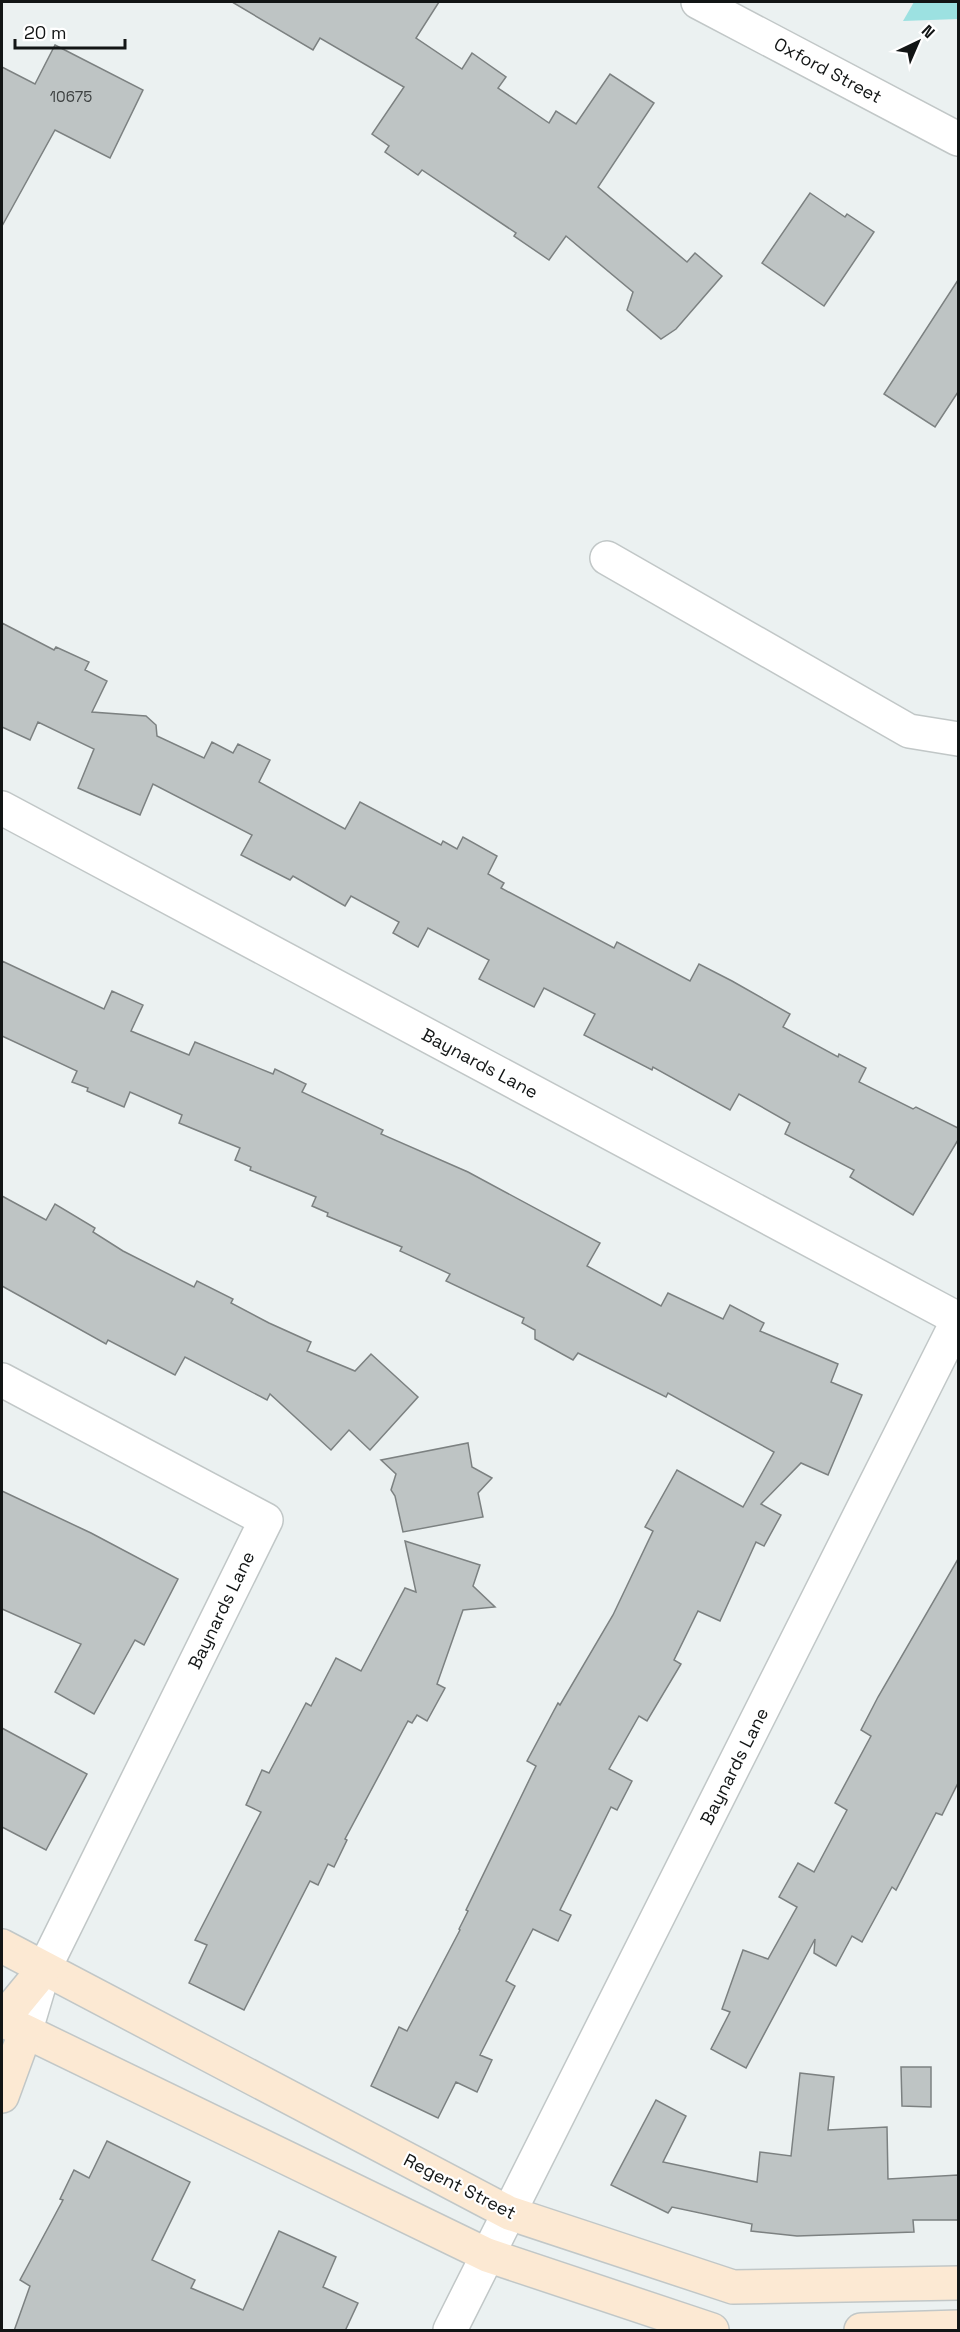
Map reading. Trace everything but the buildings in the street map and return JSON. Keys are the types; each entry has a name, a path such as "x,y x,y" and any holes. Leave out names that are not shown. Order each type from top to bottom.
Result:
{"street":[{"name":"Oxford Street","path":"698,2 958,139"},
{"path":"607,558 909,731 958,740"},
{"name":"Baynards Lane","path":"2,808 958,1319 450,2331"},
{"name":"Baynards Lane","path":"2,1380 266,1520 44,1969"},
{"name":"Regent Street","path":"2,1947 509,2213 733,2288 958,2283"},
{"path":"2,2096 9,2024 44,1969"},
{"path":"9,2024 487,2254 712,2331"},
{"path":"861,2331 958,2327"}],"shaded area":[{"path":"914,2 958,2 958,19 903,21"}]}
